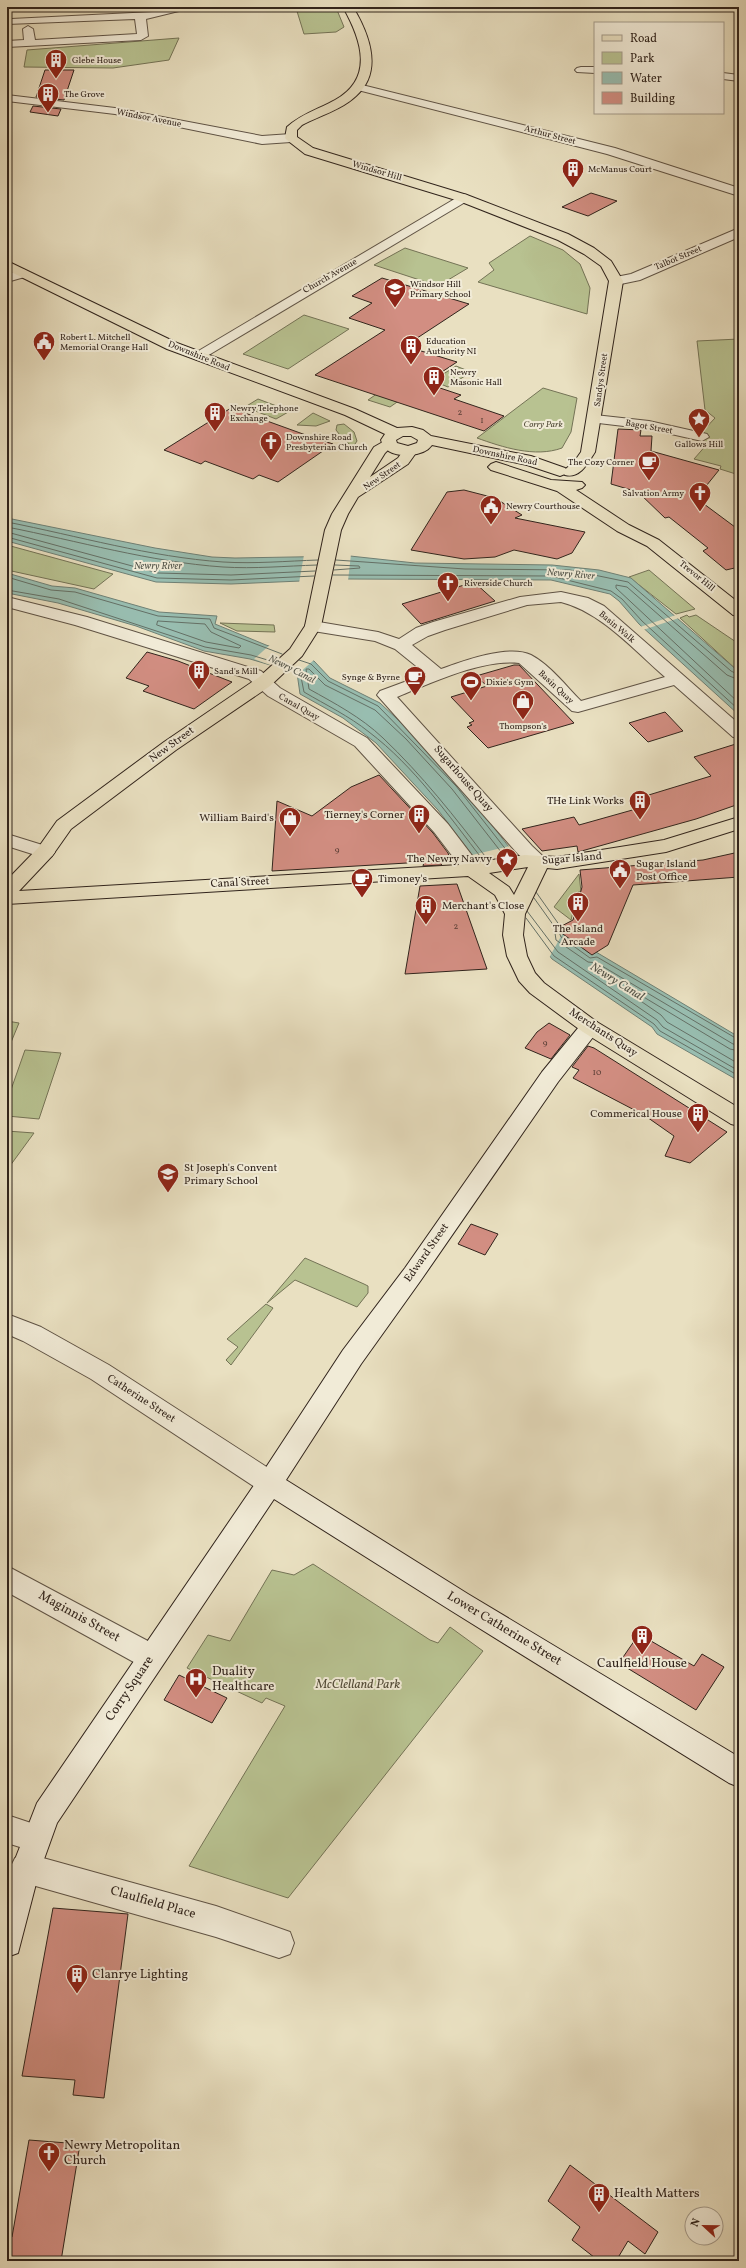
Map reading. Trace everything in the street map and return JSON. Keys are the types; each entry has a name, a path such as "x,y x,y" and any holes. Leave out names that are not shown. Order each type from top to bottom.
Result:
{"main road":[{"path":"291,138 291,129 298,123 351,94 358,87 365,74 368,61 364,45 348,7"},
{"name":"Windsor Hill","path":"291,138 309,151 463,198 563,237 588,251 606,264 616,281"},
{"name":"Downshire Road","path":"7,265 196,356 350,412 392,438 395,448 418,446 531,461 570,475"},
{"name":"Sandys Street","path":"556,486 546,481 547,475 570,475 580,465 588,452 595,419 616,281"},
{"name":"New Street","path":"7,892 45,852 64,825 170,746 264,682 280,669 296,652 313,626 333,530 350,498 379,450 392,438"},
{"name":"Downshire Road","path":"418,446 485,464 556,486"},
{"name":"New Street","path":"350,498 403,461 418,446"},
{"path":"556,486 574,486 570,475"},
{"name":"Trevor Hill","path":"570,475 620,508 654,543 739,611"},
{"name":"Trevor Hill","path":"556,486 623,528 654,543"},
{"name":"Sugar Island","path":"480,872 533,867 666,846 739,823"},
{"name":"Merchants Quay","path":"533,867 515,914 513,935 517,956 526,976 537,988 590,1027 739,1118"},
{"path":"480,872 502,891 515,914"},
{"name":"Canal Street","path":"7,898 80,892 480,872"}],"street":[{"path":"11,22 163,14 183,7"},
{"path":"726,7 739,8"},
{"path":"7,44 141,38 143,36 140,16"},
{"path":"27,22 30,43"},
{"path":"581,70 594,70"},
{"path":"724,76 739,78"},
{"name":"Arthur Street","path":"358,87 611,151 739,192"},
{"name":"Windsor Avenue","path":"7,98 115,111 262,140 291,138"},
{"name":"Church Avenue","path":"196,356 463,198"},
{"name":"Talbot Street","path":"616,281 635,277 739,232"},
{"path":"7,278 23,273"},
{"name":"Bagot Street","path":"595,419 649,425 702,437"},
{"name":"Basin Walk","path":"401,645 422,632 447,624 526,600 561,596 582,602 598,610 739,733"},
{"name":"Canal Quay","path":"7,602 37,608 255,675 274,692 361,742 442,828 480,872"},
{"path":"313,626 378,637 401,645 438,675"},
{"name":"Basin Quay","path":"386,695 438,675 507,656 525,658 578,707 678,679"},
{"name":"Sugarhouse Quay","path":"386,695 525,850 533,867"},
{"path":"7,840 45,852"},
{"name":"Edward Street","path":"270,1483 352,1358 413,1274 550,1077 590,1027"},
{"name":"Catherine Street","path":"7,1324 32,1334 100,1372 270,1483"},
{"name":"Corry Square","path":"7,1942 14,1907 25,1868 47,1812 270,1483"},
{"name":"Lower Catherine Street","path":"270,1483 362,1539 459,1602 739,1773"},
{"name":"Maginnis Street","path":"7,1578 151,1657"},
{"path":"7,1829 36,1838"},
{"name":"Claulfield Place","path":"25,1868 238,1928 279,1943"}],"green space":[{"path":"327,7 337,10 344,27 336,32 304,34 296,8"},
{"path":"179,38 169,60 113,68 24,67 27,50"},
{"path":"530,236 563,250 580,264 590,288 587,314 478,282 494,270 489,263"},
{"path":"405,248 468,268 438,286 374,265"},
{"path":"304,315 349,329 288,369 243,354"},
{"path":"739,339 739,475 720,469 721,466 694,459 708,443 698,440 705,433 702,432 715,418 705,410 697,341"},
{"path":"456,366 471,372 448,387 438,383 443,380 437,378"},
{"path":"401,377 423,384 390,407 368,400"},
{"name":"Corry Park","path":"543,388 577,398 571,432 562,448 552,451 530,452 508,448 477,438"},
{"path":"258,399 290,411 276,419 245,407"},
{"path":"313,413 330,421 316,426 297,425"},
{"path":"344,424 354,432 357,441 353,447 343,439 336,430 337,425"},
{"path":"7,545 113,574 94,589 7,570"},
{"path":"649,570 695,609 676,614 629,577"},
{"path":"687,615 689,617 696,615 739,644 739,672 680,618"},
{"path":"220,623 274,625 275,632 237,631"},
{"path":"579,874 581,892 578,892 571,920 554,907"},
{"path":"7,1021 19,1023 7,1052"},
{"path":"25,1050 61,1053 39,1119 7,1116 7,1101"},
{"path":"7,1131 34,1133 7,1170"},
{"path":"305,1258 368,1286 368,1293 357,1307 295,1280 267,1303"},
{"path":"266,1304 273,1308 231,1365 226,1360 238,1347 227,1339"},
{"name":"McClelland Park","path":"313,1564 430,1640 438,1643 450,1627 483,1651 288,1898 189,1866 285,1706 266,1698 262,1703 187,1668 208,1635 230,1641 272,1570 294,1575"}],"water":[{"name":"Newry River","path":"7,518 155,548 212,557 350,556 415,563 552,565 599,570 631,578 739,672 739,715 639,624 619,601 610,594 551,580 348,579 231,584 156,582 7,541"},
{"name":"Newry Canal","path":"7,573 52,586 75,588 159,612 217,616 215,624 266,645 314,661 330,678 380,703 412,733 459,783 509,847 564,924 596,952 739,1037 739,1081 657,1034 652,1027 552,959 438,810 376,743 343,718 300,694 297,673 250,659 204,651 136,626 58,603 7,593"}],"pier":[{"path":"351,554 348,581 299,583 304,555"},
{"path":"676,615 679,618 643,630 640,627"},
{"path":"271,644 315,659 297,675 254,659"},
{"path":"510,846 566,924 565,929 549,958 472,855"}],"building":[{"path":"45,70 74,70 64,100 36,97"},
{"path":"33,106 61,109 58,116 30,112"},
{"path":"591,193 617,201 588,216 562,207"},
{"path":"382,278 469,304 405,346 457,362 425,383 461,395 454,399 504,416 484,431 315,375 385,330 349,318 372,303 352,296"},
{"path":"231,408 333,444 278,482 259,475 253,479 205,461 201,464 164,450"},
{"path":"618,429 641,430 640,436 652,436 651,451 719,470 694,501 704,504 739,530 739,567 726,570 703,551 708,548 669,517 665,518 638,492 611,484"},
{"name":"Newry Courthouse","path":"464,490 495,498 522,515 515,518 585,532 572,553 557,559 514,550 495,557 464,559 411,550 447,492"},
{"name":"Riverside Church","path":"474,582 495,601 421,624 402,604"},
{"path":"147,652 178,661 232,682 194,709 143,691 149,686 126,678"},
{"path":"514,665 519,665 574,723 488,748 467,727 472,725 469,723 474,721 451,697 487,686 476,676"},
{"path":"665,712 683,731 648,742 629,723"},
{"path":"739,743 739,804 696,819 578,852 577,846 542,851 522,829 574,817 579,825 636,809 629,801 711,776 694,757"},
{"path":"379,775 433,833 448,853 449,856 441,865 423,866 424,862 272,871 277,801 312,816 351,787"},
{"path":"739,852 739,877 633,885 608,945 592,955 556,929 573,920 582,887 580,870 703,860"},
{"name":"Merchant's Close","path":"457,884 487,969 405,974 420,886"},
{"path":"549,1023 570,1035 551,1059 525,1048 537,1032"},
{"path":"588,1046 594,1048 727,1132 690,1163 665,1156 674,1136 644,1115 573,1078 579,1070 572,1067"},
{"path":"471,1224 498,1234 485,1255 458,1244"},
{"path":"639,1634 694,1666 702,1654 724,1667 696,1710 619,1663"},
{"name":"Duality Healthcare","path":"179,1675 227,1698 212,1723 164,1700"},
{"name":"Clanrye Lighting","path":"53,1908 128,1914 104,2098 73,2095 75,2080 22,2076"},
{"name":"Newry Metropolitan Church","path":"29,2140 80,2144 61,2261 7,2261 7,2236 12,2237"},
{"name":"Health Matters","path":"570,2165 658,2232 645,2254 628,2241 616,2261 599,2261 572,2240 580,2227 548,2201"}],"place":[{"name":"Glebe House","path":"56,80"},
{"name":"The Grove","path":"48,114"},
{"name":"McManus Court","path":"573,188"},
{"name":"Windsor Hill Primary School","path":"395,308"},
{"name":"Robert L. Mitchell Memorial Orange Hall","path":"44,362"},
{"name":"Education Authority NI","path":"411,366"},
{"name":"Newry Masonic Hall","path":"434,396"},
{"name":"Newry Telephone Exchange","path":"215,432"},
{"name":"Gallows Hill","path":"699,438"},
{"name":"Downshire Road Presbyterian Church","path":"271,462"},
{"name":"The Cozy Corner","path":"649,482"},
{"name":"Salvation Army","path":"700,512"},
{"name":"Newry Courthouse","path":"491,526"},
{"name":"Riverside Church","path":"448,602"},
{"name":"Sand's Mill","path":"199,690"},
{"name":"Synge & Byrne","path":"415,696"},
{"name":"Dixie's Gym","path":"471,702"},
{"name":"Thompson's","path":"523,720"},
{"name":"THe Link Works","path":"640,820"},
{"name":"Tierney's Corner","path":"419,834"},
{"name":"William Baird's","path":"290,838"},
{"name":"The Newry Navvy","path":"507,878"},
{"name":"Sugar Island Post Office","path":"620,890"},
{"name":"Timoney's","path":"362,898"},
{"name":"The Island Arcade","path":"578,922"},
{"name":"Merchant's Close","path":"426,926"},
{"name":"Commerical House","path":"698,1134"},
{"name":"St Joseph's Convent Primary School","path":"168,1194"},
{"name":"Caulfield House","path":"642,1656"},
{"name":"Duality Healthcare","path":"196,1698"},
{"name":"Clanrye Lighting","path":"77,1994"},
{"name":"Newry Metropolitan Church","path":"49,2172"},
{"name":"Health Matters","path":"599,2214"}]}
